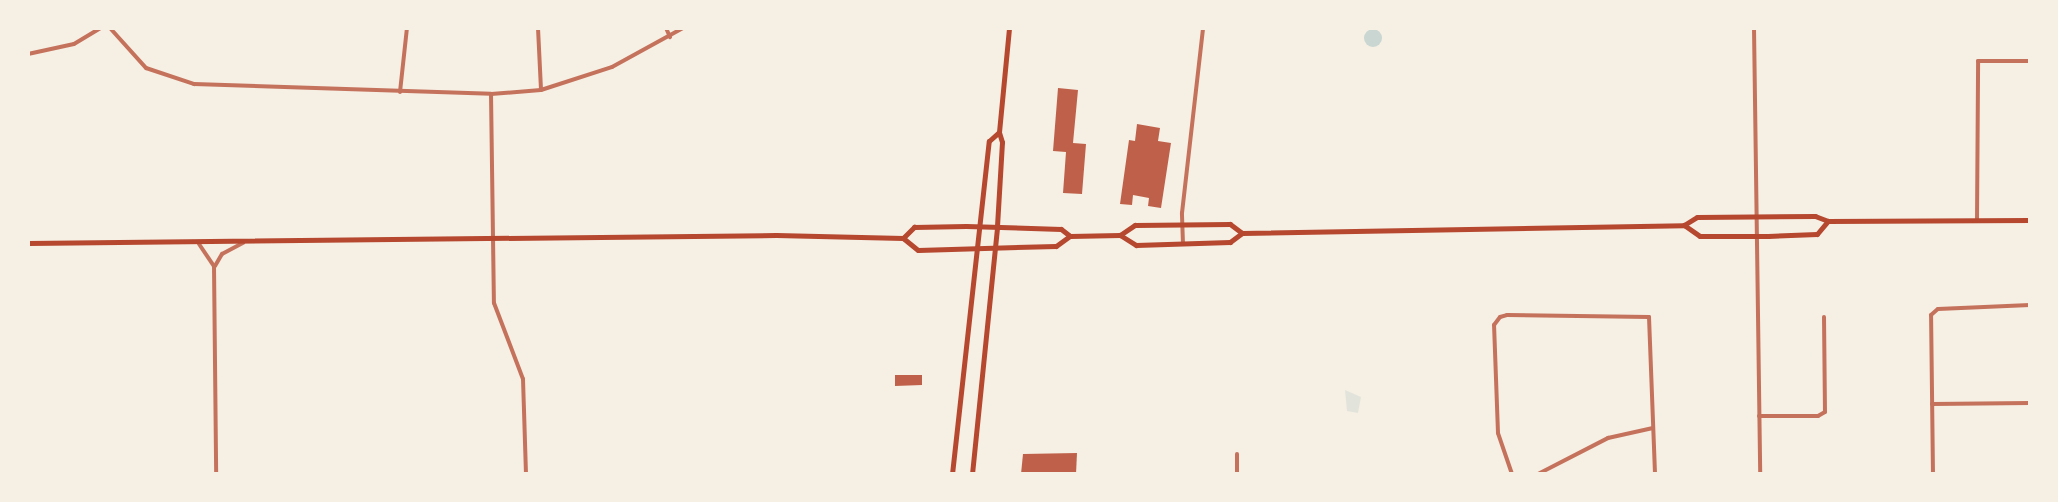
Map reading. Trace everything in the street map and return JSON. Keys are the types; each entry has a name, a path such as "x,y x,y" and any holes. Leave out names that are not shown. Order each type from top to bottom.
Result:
{"main road":[{"path":"972,474 997,226 1002,142 999,132 1009,28"},
{"path":"952,474 989,141 999,132"},
{"path":"1120,235 1134,225 1230,224 1242,232 1684,225 1697,217 1815,216 1828,221 2030,220"},
{"path":"1684,225 1700,236 1756,236 1817,234 1828,221"},
{"path":"903,238 914,227 980,226 1060,229 1070,236"},
{"path":"28,243 199,244 493,237 903,238 918,250 1056,246 1070,236 1120,235 1136,245 1230,242 1242,232"}],"street":[{"path":"28,54 74,44 101,28"},
{"path":"110,28 146,68 194,84 491,94 541,90 612,67 683,28"},
{"path":"400,92 407,28"},
{"path":"538,28 541,90"},
{"path":"666,28 670,37"},
{"path":"1183,244 1182,226 1203,28"},
{"path":"1754,28 1760,474"},
{"path":"1977,221 1978,61 2030,61"},
{"path":"491,94 495,309 523,379 526,474"},
{"path":"214,266 222,254 243,243"},
{"path":"199,244 214,266 216,474"},
{"path":"1933,474 1931,315 1938,309 2030,306"},
{"path":"1512,474 1497,433 1494,325 1500,317 1649,317 1655,474"},
{"path":"1759,416 1818,416 1825,412 1824,317"},
{"path":"1932,404 2030,403"},
{"path":"1538,474 1608,438 1653,428"},
{"path":"1237,454 1237,474"}],"shaded area":[{"path":"1373,29 1379,32 1382,38 1379,44 1373,47 1367,44 1364,38 1367,32"},
{"path":"1345,390 1361,397 1358,413 1347,411"}],"building":[{"path":"1058,88 1078,90 1073,143 1086,144 1082,194 1063,193 1066,152 1053,151"},
{"path":"1137,124 1160,128 1158,141 1171,143 1161,208 1148,206 1149,198 1133,195 1132,205 1120,204 1129,140 1135,141"},
{"path":"895,375 922,375 922,385 895,386"},
{"path":"1077,453 1076,474 1021,474 1023,454"}]}
